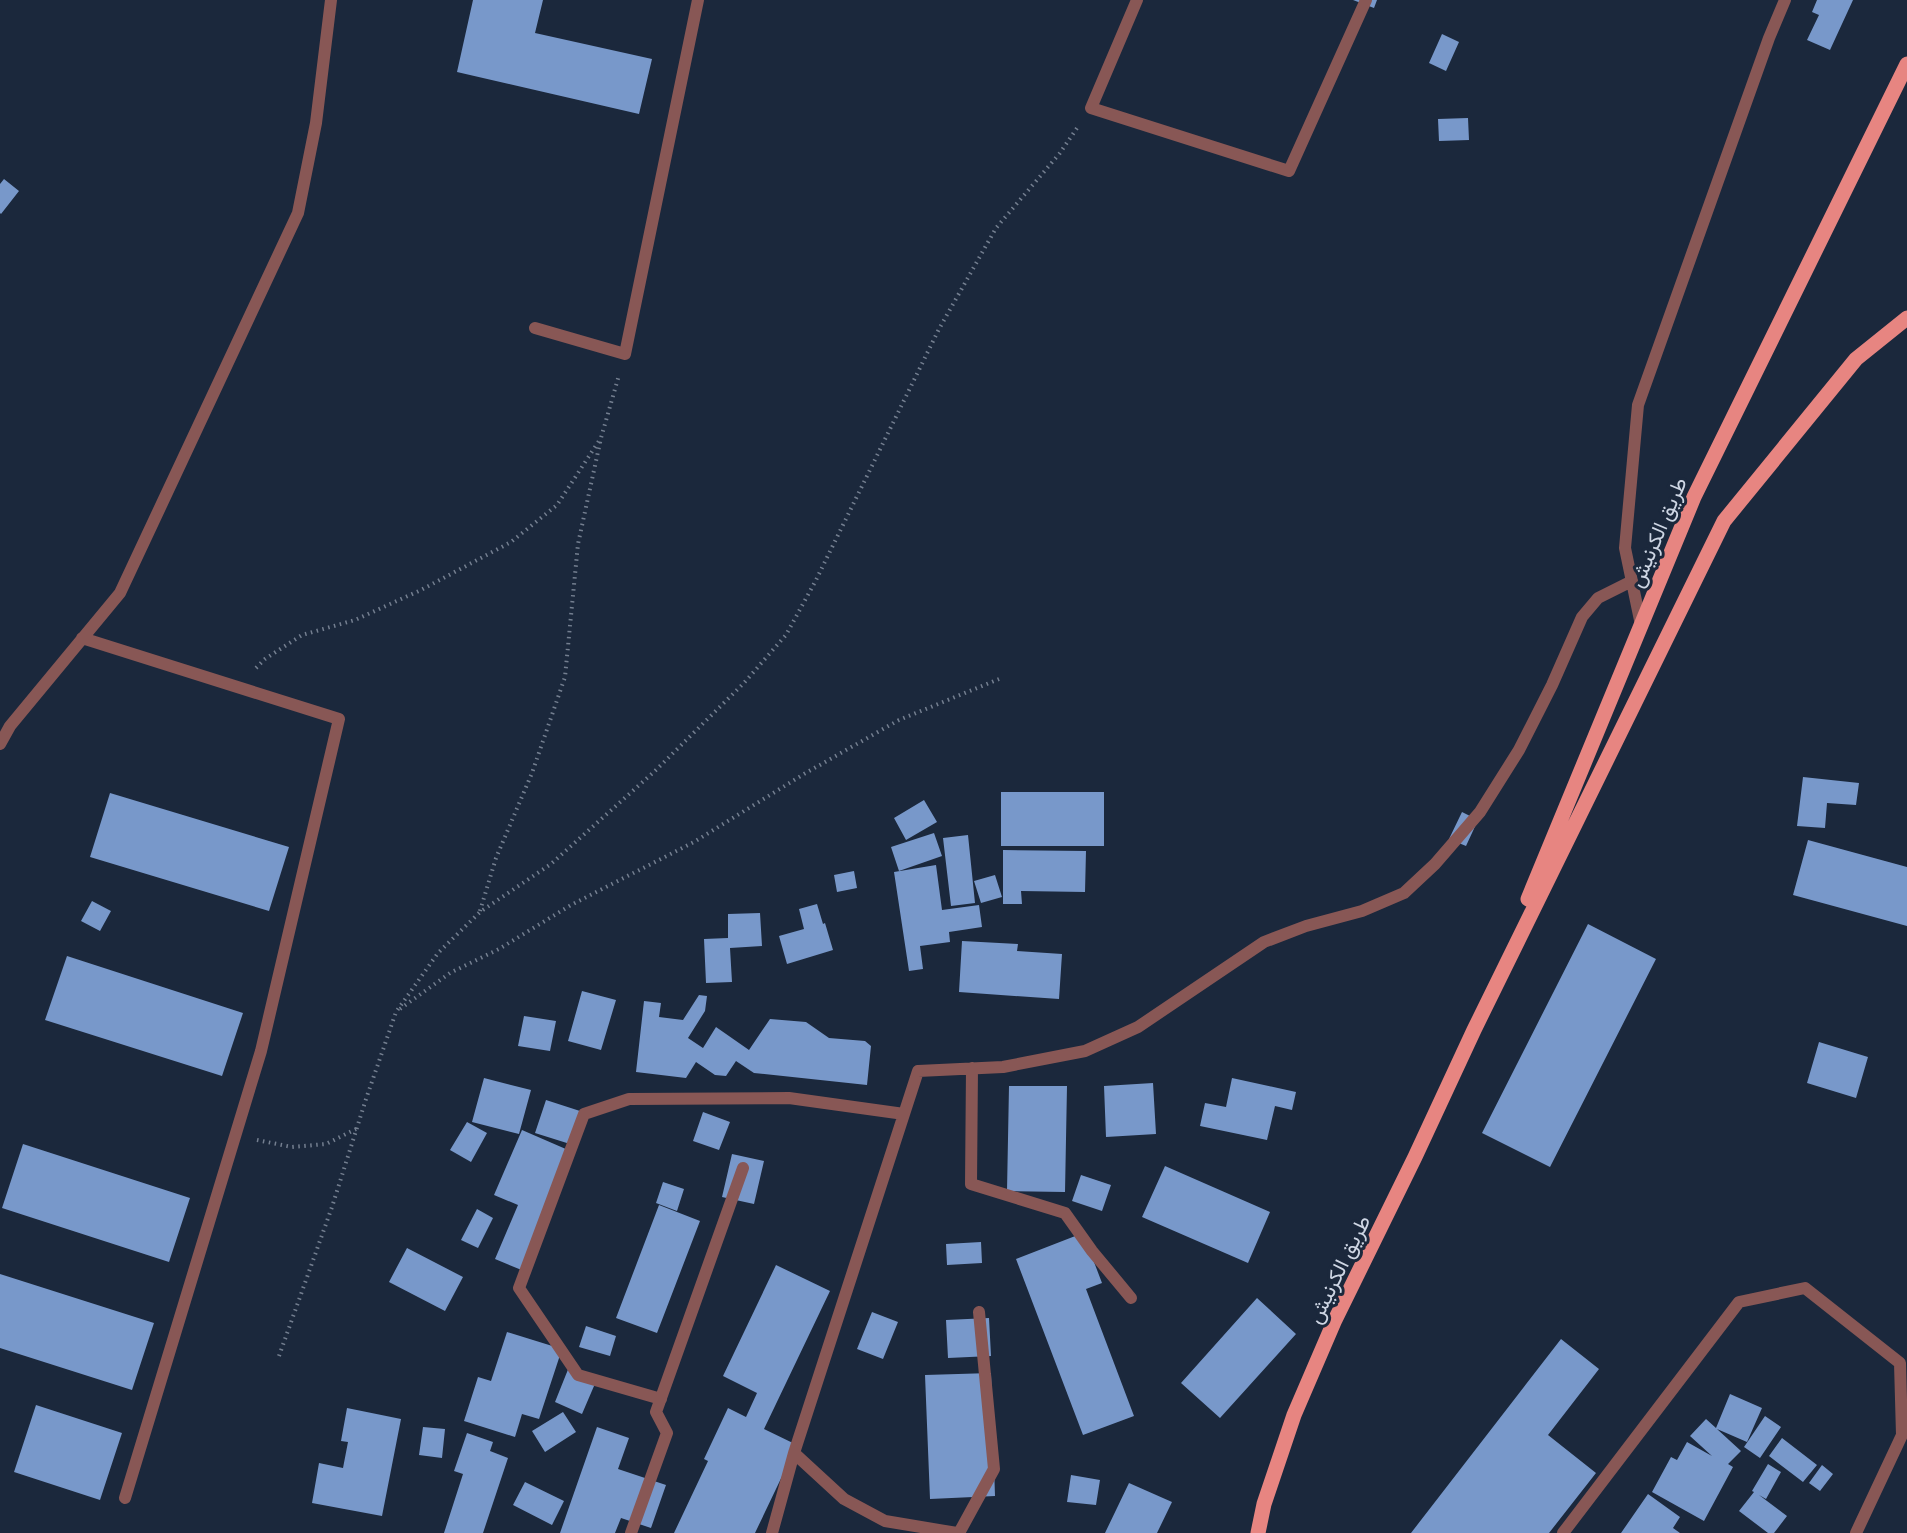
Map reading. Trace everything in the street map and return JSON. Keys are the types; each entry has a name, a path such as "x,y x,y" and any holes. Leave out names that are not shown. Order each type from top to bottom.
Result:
{"main road":[{"name":"طريق الكرنيش","path":"1474,1030 1694,497 1907,64"},
{"name":"طريق الكرنيش","path":"1258,1533 1264,1504 1298,1405 1334,1322 1474,1030 1724,521 1856,359 1907,318"}],"street":[{"path":"0,744 10,726 120,593 298,213 316,123 331,0"},
{"path":"535,328 625,354 699,0"},
{"path":"1137,0 1091,108 1289,171 1365,0"},
{"path":"1641,625 1625,548 1638,405 1785,0"},
{"path":"772,1533 794,1453 918,1071 1003,1067 1085,1051 1138,1027 1264,942 1306,926 1362,911 1404,892 1435,864 1480,812 1519,750 1552,685 1582,617 1598,598 1632,581"},
{"path":"82,638 339,719 261,1051 124,1498"},
{"path":"972,1068 971,1184 1065,1213 1092,1251 1131,1298"},
{"path":"661,1398 578,1375 519,1288 584,1114 629,1099 789,1098 904,1114"},
{"path":"631,1533 667,1433 656,1412 743,1168"},
{"path":"1563,1533 1739,1302 1805,1288 1900,1363 1902,1435 1856,1533"},
{"path":"794,1453 844,1499 885,1521 958,1533 994,1469 979,1312"}],"path":[{"path":"279,1356 328,1218 396,1012 438,954 480,912 551,864 647,779 743,684 786,635 816,580 939,328 996,228 1060,153 1091,108"},
{"path":"480,912 496,858 532,773 565,677 578,544 601,438 625,354"},
{"path":"238,687 265,659 302,635 364,616 421,590 511,542 557,504 601,438"},
{"path":"396,1012 450,973 499,949 571,905 694,842 804,774 899,720 999,679"},
{"path":"235,1136 292,1147 326,1144 357,1129"}],"building":[{"path":"473,0 543,0 535,33 652,59 639,114 457,72"},
{"path":"1353,0 1377,0 1374,8"},
{"path":"1817,0 1853,0 1830,50 1807,40 1819,15 1812,12"},
{"path":"1442,34 1459,42 1446,71 1429,63"},
{"path":"1468,118 1469,140 1439,141 1438,119"},
{"path":"4,179 19,191 1,214 0,184"},
{"path":"1803,777 1859,783 1856,805 1827,803 1825,828 1797,826"},
{"path":"1001,792 1104,792 1104,846 1001,846"},
{"path":"110,793 289,847 269,911 90,857"},
{"path":"924,800 937,822 906,840 894,818"},
{"path":"1462,812 1478,820 1466,846 1449,839"},
{"path":"934,833 942,856 899,871 891,847"},
{"path":"968,835 975,903 951,906 943,838"},
{"path":"1808,840 1907,867 1907,926 1793,895"},
{"path":"1003,850 1086,851 1085,892 1021,891 1022,904 1003,904"},
{"path":"936,865 942,910 979,905 982,927 949,932 950,942 920,946 923,969 909,971 894,872"},
{"path":"854,871 857,888 837,892 834,875"},
{"path":"995,875 1002,897 981,903 974,881"},
{"path":"92,901 111,911 100,931 81,921"},
{"path":"817,904 833,950 787,964 779,936 804,929 799,909"},
{"path":"760,913 762,946 730,948 732,982 706,983 704,939 728,938 728,914"},
{"path":"1588,924 1656,959 1550,1167 1482,1133"},
{"path":"962,941 1018,944 1017,951 1062,954 1059,999 959,992"},
{"path":"67,956 243,1013 222,1076 45,1020"},
{"path":"582,991 616,1000 601,1050 568,1041"},
{"path":"699,995 707,996 705,1011 688,1038 703,1048 716,1027 749,1050 770,1019 806,1022 829,1038 865,1041 871,1046 867,1085 754,1073 736,1061 726,1076 715,1075 696,1062 686,1078 636,1072 644,1001 661,1003 659,1017 683,1020"},
{"path":"524,1016 556,1021 550,1051 518,1046"},
{"path":"1819,1042 1868,1057 1856,1098 1807,1083"},
{"path":"484,1078 531,1090 519,1134 472,1122"},
{"path":"1232,1078 1296,1092 1292,1110 1275,1106 1267,1140 1200,1126 1205,1103 1226,1107"},
{"path":"1153,1083 1156,1134 1106,1137 1104,1086"},
{"path":"1009,1086 1067,1086 1065,1192 1007,1191"},
{"path":"546,1100 580,1111 570,1144 535,1133"},
{"path":"703,1112 730,1122 719,1150 693,1141"},
{"path":"467,1122 487,1133 471,1162 450,1150"},
{"path":"522,1130 575,1153 524,1271 495,1259 518,1205 494,1195"},
{"path":"23,1144 190,1198 169,1262 2,1208"},
{"path":"732,1154 764,1161 754,1204 722,1197"},
{"path":"1165,1166 1270,1212 1248,1263 1142,1217"},
{"path":"1081,1175 1111,1185 1102,1211 1072,1201"},
{"path":"663,1182 684,1189 677,1211 656,1203"},
{"path":"659,1205 700,1221 657,1333 616,1318"},
{"path":"477,1209 493,1218 478,1248 461,1240"},
{"path":"1083,1233 1102,1283 1086,1289 1134,1416 1083,1435 1016,1259"},
{"path":"981,1242 982,1263 947,1265 946,1244"},
{"path":"407,1248 463,1277 445,1311 389,1282"},
{"path":"776,1265 830,1291 764,1429 797,1445 755,1533 674,1533 708,1461 704,1459 728,1408 746,1417 757,1393 723,1376"},
{"path":"0,1274 154,1323 132,1390 0,1348"},
{"path":"1257,1298 1296,1334 1220,1418 1181,1383"},
{"path":"872,1312 898,1322 883,1359 857,1349"},
{"path":"989,1318 991,1356 948,1358 946,1320"},
{"path":"586,1326 616,1336 610,1356 579,1347"},
{"path":"507,1332 562,1349 539,1419 522,1414 515,1437 464,1421 478,1377 491,1381"},
{"path":"1561,1339 1599,1369 1548,1435 1596,1473 1549,1533 1411,1533"},
{"path":"569,1367 597,1379 582,1414 555,1402"},
{"path":"991,1373 995,1496 930,1499 925,1375"},
{"path":"1730,1394 1762,1408 1747,1442 1717,1429 1741,1451 1728,1464 1733,1467 1704,1521 1652,1492 1671,1457 1677,1460 1687,1442 1712,1456 1690,1436 1706,1419 1716,1428"},
{"path":"36,1405 122,1433 100,1500 14,1472"},
{"path":"347,1408 401,1419 382,1516 312,1503 319,1463 343,1468 348,1442 341,1441"},
{"path":"563,1412 576,1432 545,1452 532,1431"},
{"path":"1765,1416 1781,1427 1760,1458 1744,1447"},
{"path":"423,1427 445,1429 442,1458 419,1455"},
{"path":"597,1427 629,1438 618,1469 666,1485 651,1528 621,1518 615,1533 560,1533"},
{"path":"467,1433 493,1442 490,1451 508,1458 483,1533 444,1533 463,1474 454,1471"},
{"path":"1782,1438 1817,1465 1803,1482 1769,1456"},
{"path":"1768,1464 1781,1472 1766,1499 1759,1495 1787,1516 1774,1533 1768,1533 1739,1511 1754,1492 1752,1491"},
{"path":"1822,1465 1833,1474 1820,1491 1809,1483"},
{"path":"1071,1475 1100,1480 1096,1505 1067,1502"},
{"path":"525,1482 564,1501 552,1525 513,1505"},
{"path":"1129,1483 1172,1502 1157,1533 1105,1533"},
{"path":"1648,1494 1680,1517 1673,1528 1680,1533 1621,1533"}]}
